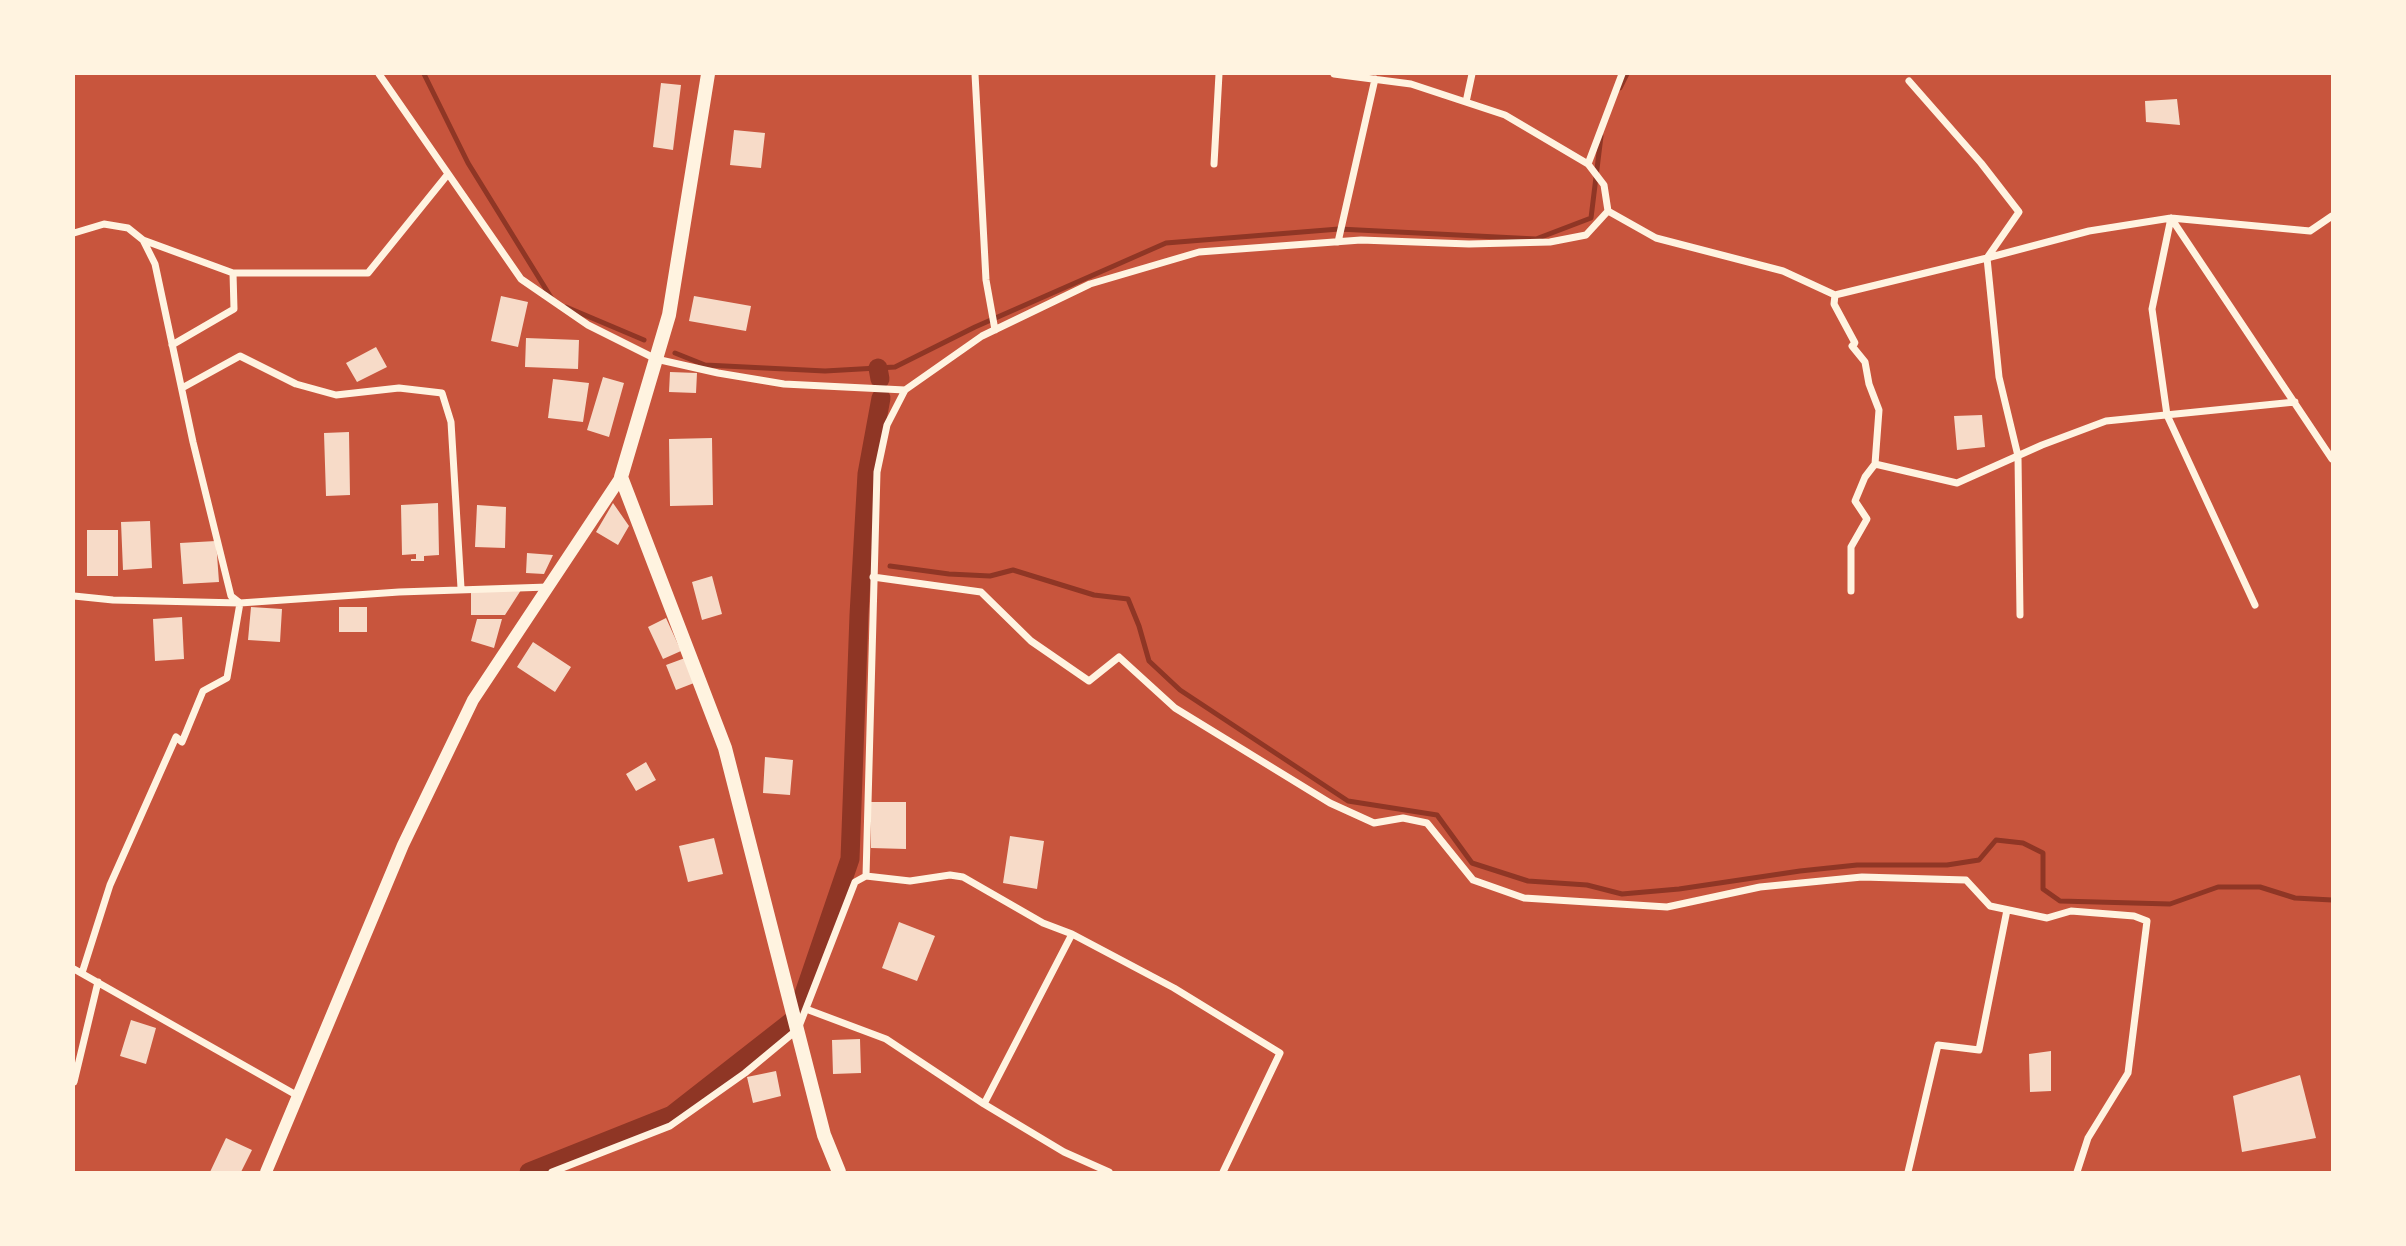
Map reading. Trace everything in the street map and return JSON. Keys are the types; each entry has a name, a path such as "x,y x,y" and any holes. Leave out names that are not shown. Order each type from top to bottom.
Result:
{"main road":[{"path":"708,74 669,314 621,477 725,748 824,1135 839,1172"}],"street":[{"path":"379,74 520,279 588,325 656,359 718,373 784,384 905,390"},
{"path":"975,74 986,281 995,329"},
{"path":"1214,164 1219,74"},
{"path":"866,877 877,472 887,425 905,390 982,336 1090,284 1199,253 1361,240 1469,244 1550,242 1586,235 1608,211 1605,185 1588,163 1505,115 1411,83 1334,74"},
{"path":"1465,102 1472,74"},
{"path":"1588,163 1622,74"},
{"path":"1338,241 1375,79"},
{"path":"1909,81 1981,163 2019,212 1987,258 1999,377 2018,456 2020,615"},
{"path":"74,233 104,224 128,228 143,240 233,273 368,273 448,174"},
{"path":"1608,211 1656,238 1783,271 1835,295 2089,231 2171,218 2310,230 2333,216"},
{"path":"2171,218 2333,459"},
{"path":"2171,218 2152,309 2167,415 2255,605"},
{"path":"143,240 155,264 231,596 240,603"},
{"path":"172,345 234,309 233,273"},
{"path":"1835,295 1834,304 1855,343 1852,345 1865,362 1869,384 1879,410 1875,464 1865,477 1855,501 1867,519 1851,547 1851,591"},
{"path":"182,388 240,356 296,384 337,395 399,388 442,393 451,422 461,589"},
{"path":"1875,464 1958,482 2106,421 2294,402"},
{"path":"266,1172 403,845 467,712 621,477"},
{"path":"873,578 981,592 1031,642 1089,681 1119,657 1175,708 1330,803 1374,823 1403,818 1427,823 1473,880 1524,898 1667,907 1760,887 1862,877 1966,880 1990,906 2007,910 2047,918 2071,911 2134,916 2147,921 2128,1073 2088,1138 2077,1172"},
{"path":"74,596 113,600 240,603 461,589 548,587"},
{"path":"82,974 110,884 176,737 182,742 203,691 227,678 240,603"},
{"path":"552,1172 670,1126 745,1073 798,1029 855,882 866,877 910,881 950,875 963,877 1043,923 1072,934 1174,988 1280,1053 1223,1172"},
{"path":"1908,1172 1938,1045 1979,1050 2007,910"},
{"path":"984,1104 1072,934"},
{"path":"74,969 298,1096"},
{"path":"74,1082 98,982"},
{"path":"806,1010 886,1040 1065,1153 1110,1172"}],"building":[{"path":"661,83 681,85 673,150 653,147"},
{"path":"2177,99 2180,125 2146,122 2145,101"},
{"path":"734,130 765,133 761,168 730,165"},
{"path":"501,296 528,302 518,347 491,341"},
{"path":"694,296 751,306 746,331 689,321"},
{"path":"526,338 579,340 578,369 525,367"},
{"path":"376,347 387,367 357,382 346,363"},
{"path":"670,372 697,373 696,393 669,392"},
{"path":"603,377 624,383 609,437 587,430"},
{"path":"553,379 589,383 583,422 548,418"},
{"path":"1982,415 1985,447 1957,450 1954,416"},
{"path":"349,432 350,495 326,496 324,433"},
{"path":"712,438 713,505 670,506 669,439"},
{"path":"438,503 439,555 424,556 424,561 411,561 416,559 416,554 402,555 401,505"},
{"path":"613,503 629,526 618,545 596,532"},
{"path":"477,505 506,507 505,548 475,547"},
{"path":"150,521 152,568 123,570 121,522"},
{"path":"87,530 118,530 118,576 87,576"},
{"path":"216,541 219,582 183,584 180,543"},
{"path":"527,553 553,555 544,574 526,573"},
{"path":"712,576 722,614 702,620 692,582"},
{"path":"521,590 505,615 471,615 471,591"},
{"path":"251,607 282,609 280,642 248,640"},
{"path":"339,607 367,607 367,632 339,632"},
{"path":"182,617 184,659 155,661 153,619"},
{"path":"666,618 681,651 663,659 648,627"},
{"path":"477,619 502,619 494,648 471,641"},
{"path":"533,642 571,667 555,692 517,667"},
{"path":"685,658 694,683 676,690 666,665"},
{"path":"765,757 793,760 790,795 763,793"},
{"path":"646,762 656,780 636,791 626,774"},
{"path":"871,802 906,802 906,849 871,848"},
{"path":"1010,836 1044,841 1037,889 1003,883"},
{"path":"714,838 723,874 688,882 679,846"},
{"path":"899,922 935,936 917,981 882,968"},
{"path":"131,1020 156,1028 146,1064 120,1056"},
{"path":"860,1039 861,1073 833,1074 832,1040"},
{"path":"2051,1051 2051,1091 2030,1092 2029,1054"},
{"path":"776,1071 781,1096 753,1103 747,1077"},
{"path":"2300,1075 2316,1138 2242,1152 2233,1096"},
{"path":"226,1138 252,1150 241,1172 210,1172"}],"waterway":[{"path":"424,74 468,163 552,299"},
{"path":"1620,88 1627,74"},
{"path":"675,353 705,365 825,371 895,367 975,327 1166,243 1339,229 1536,239 1591,218 1601,136"},
{"path":"566,307 644,340"},
{"path":"878,368 880,379"},
{"path":"797,1014 850,859 867,474 881,398"},
{"path":"890,566 990,576 1013,570 1094,595 1128,599 1149,661 1180,690 1348,801 1437,815 1472,863 1528,881 1587,885 1622,894 1857,865 1947,865 1979,860 1996,840 2023,843 2043,853 2043,889 2060,901 2170,904 2218,887 2260,887 2295,898 2332,900"},
{"path":"529,1172 672,1115 791,1022"}]}
